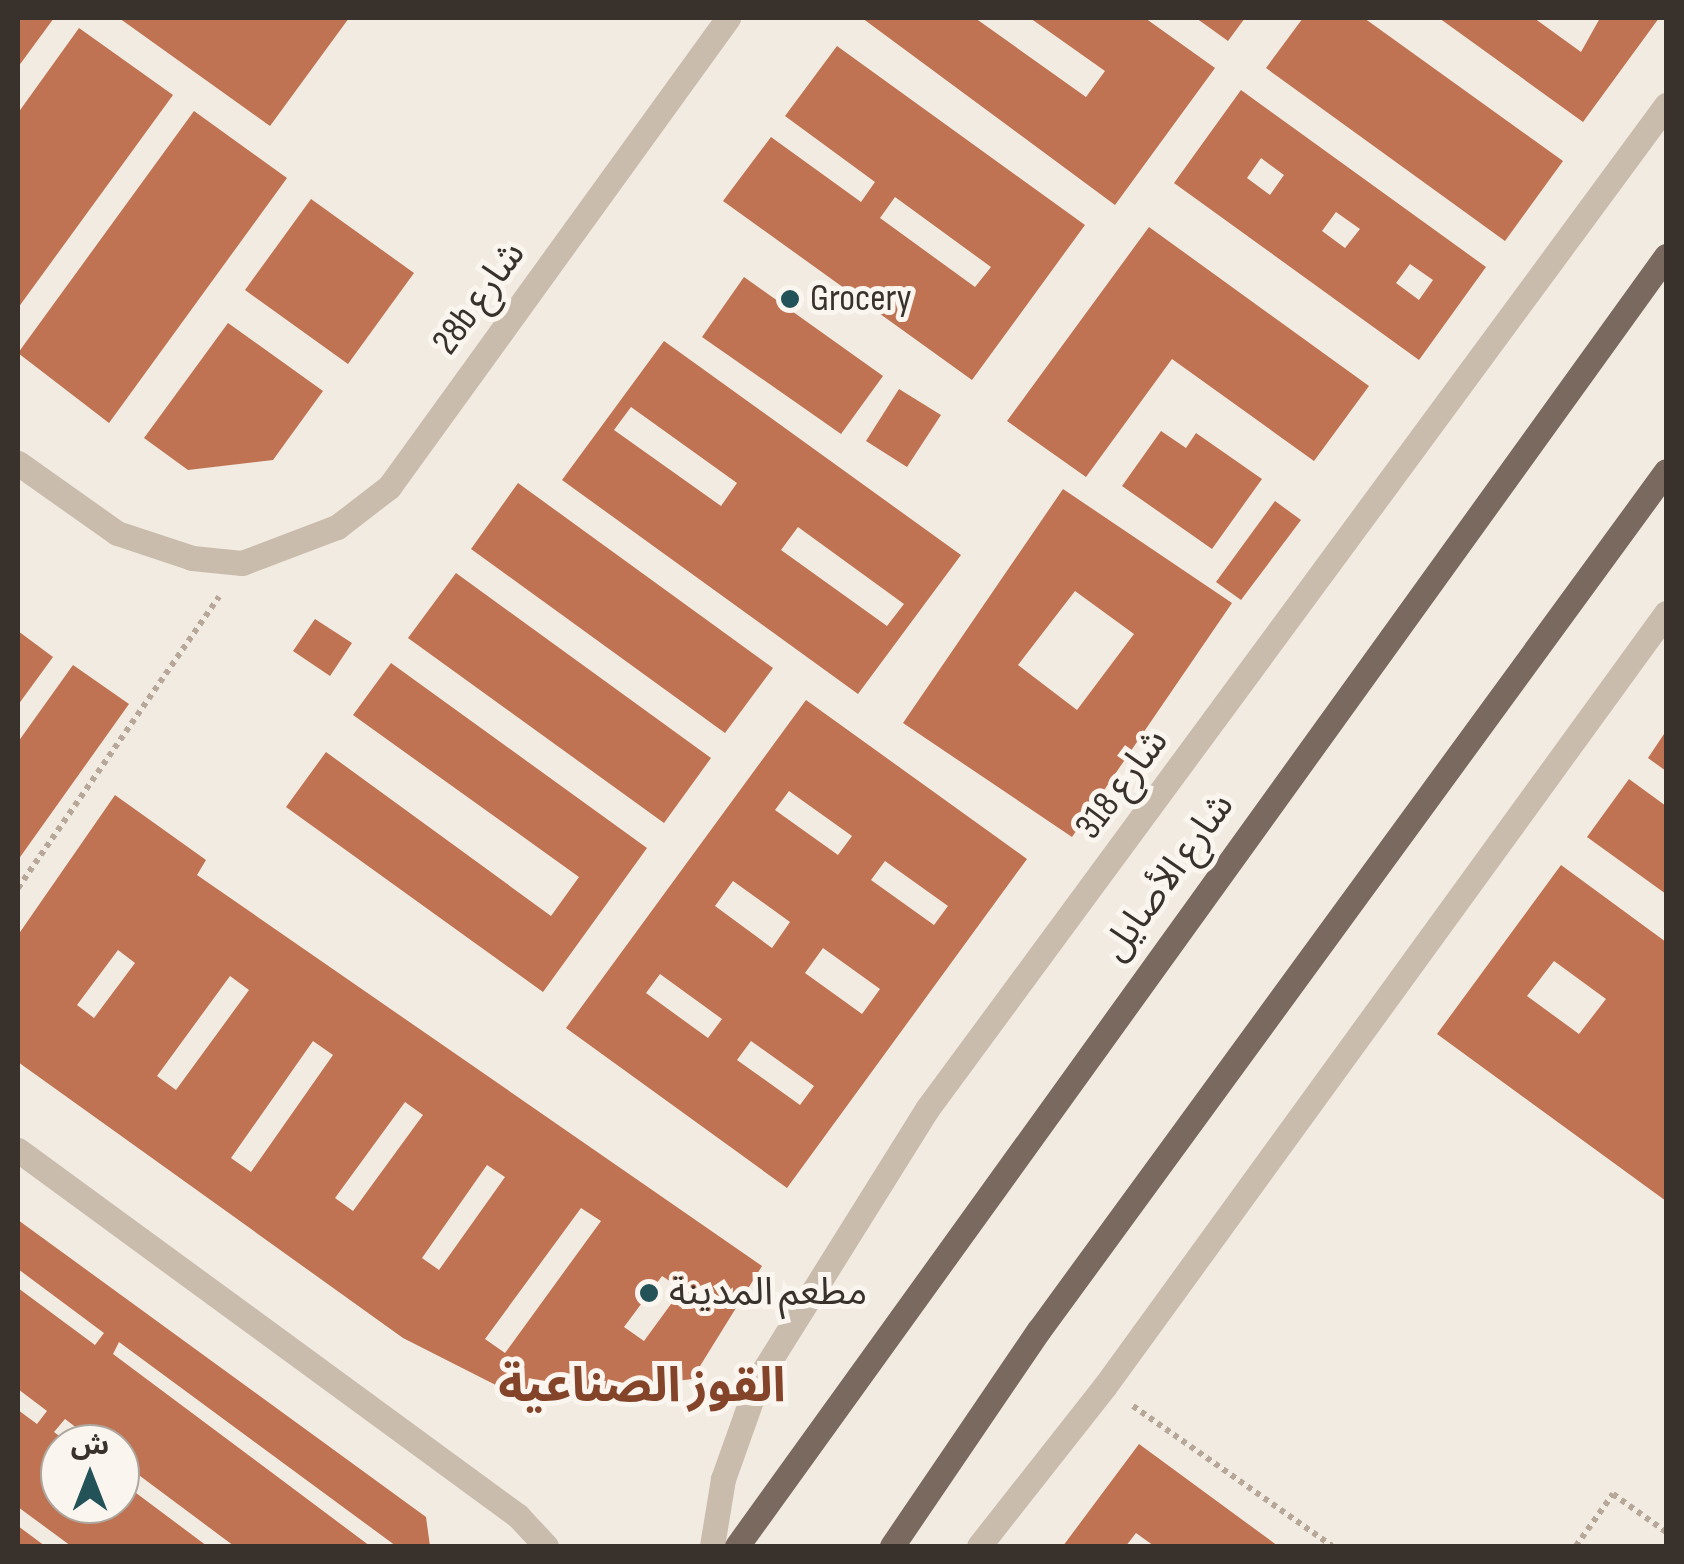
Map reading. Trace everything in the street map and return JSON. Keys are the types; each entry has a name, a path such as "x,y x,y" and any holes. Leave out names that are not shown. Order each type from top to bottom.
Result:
{"main road":[{"name":"شارع الأصايل","path":"737,1546 1666,256"},
{"path":"892,1546 1038,1330 1666,472"}],"street":[{"name":"28b شارع","path":"18,463 117,533 192,558 242,562 308,544 389,487 728,18"},
{"name":"شارع 318","path":"712,1546 723,1479 759,1378 928,1108 1666,105"},
{"path":"978,1546 1105,1386 1658,642 1666,613"},
{"path":"18,1150 518,1516 546,1546"}],"path":[{"path":"18,888 242,562"},
{"path":"1105,1386 1332,1546"},
{"path":"1576,1546 1613,1494 1666,1532"}],"building":[{"path":"18,18 54,18 18,67"},
{"path":"119,18 349,18 270,126"},
{"path":"862,18 975,18 1086,97 1105,71 1030,18 1145,18 1215,68 1115,205"},
{"path":"1196,18 1245,18 1228,41"},
{"path":"1303,18 1364,18 1563,161 1505,241 1266,68"},
{"path":"1439,18 1534,18 1581,52 1600,18 1659,18 1583,122"},
{"path":"79,28 173,95 18,308 18,113"},
{"path":"837,46 1085,225 972,380 723,201 771,137 861,202 875,182 785,116","holes":["895,197 991,267 975,287 880,218"]},
{"path":"1241,90 1486,267 1419,360 1174,183","holes":["1261,158 1284,175 1270,195 1247,178","1336,212 1360,229 1345,248 1322,231","1410,264 1433,280 1419,300 1396,283"]},
{"path":"194,111 287,178 109,423 18,353"},
{"path":"311,199 414,273 348,364 245,290"},
{"path":"1149,227 1369,386 1314,461 1172,359 1086,477 1007,421"},
{"path":"744,277 883,376 841,434 702,337"},
{"path":"228,323 323,391 273,460 188,470 144,438"},
{"path":"664,341 961,555 858,694 562,480","holes":["631,407 737,483 721,506 614,430","798,527 904,604 887,626 781,550"]},
{"path":"899,389 941,415 907,467 866,441"},
{"path":"1161,431 1186,448 1196,433 1262,479 1212,549 1122,486"},
{"path":"518,483 773,668 725,733 471,549"},
{"path":"1063,489 1232,603 1072,837 903,723","holes":["1075,591 1134,634 1077,710 1018,665"]},
{"path":"1275,501 1301,520 1241,600 1216,582"},
{"path":"456,573 711,758 664,823 408,638"},
{"path":"315,619 352,643 330,676 293,651"},
{"path":"18,631 53,657 18,705"},
{"path":"391,663 647,848 543,992 286,807 326,752 551,916 579,877 353,715"},
{"path":"73,665 129,704 18,860 18,742"},
{"path":"806,700 1027,859 787,1188 566,1028","holes":["789,791 852,836 838,855 775,810","885,861 948,906 934,925 871,880","733,881 790,922 772,948 715,906","823,948 880,989 862,1014 805,973","660,974 722,1019 708,1038 646,993","751,1041 814,1086 800,1105 737,1060"]},
{"path":"1666,731 1666,771 1648,758"},
{"path":"1629,779 1666,806 1666,894 1587,837"},
{"path":"115,795 206,860 197,875 762,1266 692,1379 527,1401 403,1338 18,1062 18,935","holes":["118,950 135,963 94,1018 77,1005","230,976 249,990 176,1090 157,1076","313,1041 333,1055 251,1172 231,1158","405,1102 423,1115 353,1211 335,1198","487,1165 505,1177 439,1270 422,1258","581,1208 601,1221 505,1353 485,1339","662,1276 682,1289 644,1341 624,1327"]},
{"path":"1561,865 1666,942 1666,1201 1437,1034","holes":["1554,961 1606,999 1579,1034 1527,996"]},
{"path":"18,1220 426,1517 430,1546 396,1546 119,1342 113,1354 370,1546 234,1546 140,1476 140,1424 72,1424 65,1419 61,1424 40,1424 40,1523 18,1507 18,1410 37,1424 47,1411 18,1389 18,1288 95,1345 104,1333 18,1269"},
{"path":"1139,1444 1278,1546 1154,1546 1136,1533 1126,1546 1063,1546"},
{"path":"140,1496 207,1546 71,1546 41,1524 140,1524"},
{"path":"18,1526 45,1546 18,1546"}],"place":[{"name":"Grocery","path":"790,299"},
{"name":"مطعم المدينة","path":"649,1293"}],"district":[{"name":"القوز الصناعية","path":"642,1387"}]}
